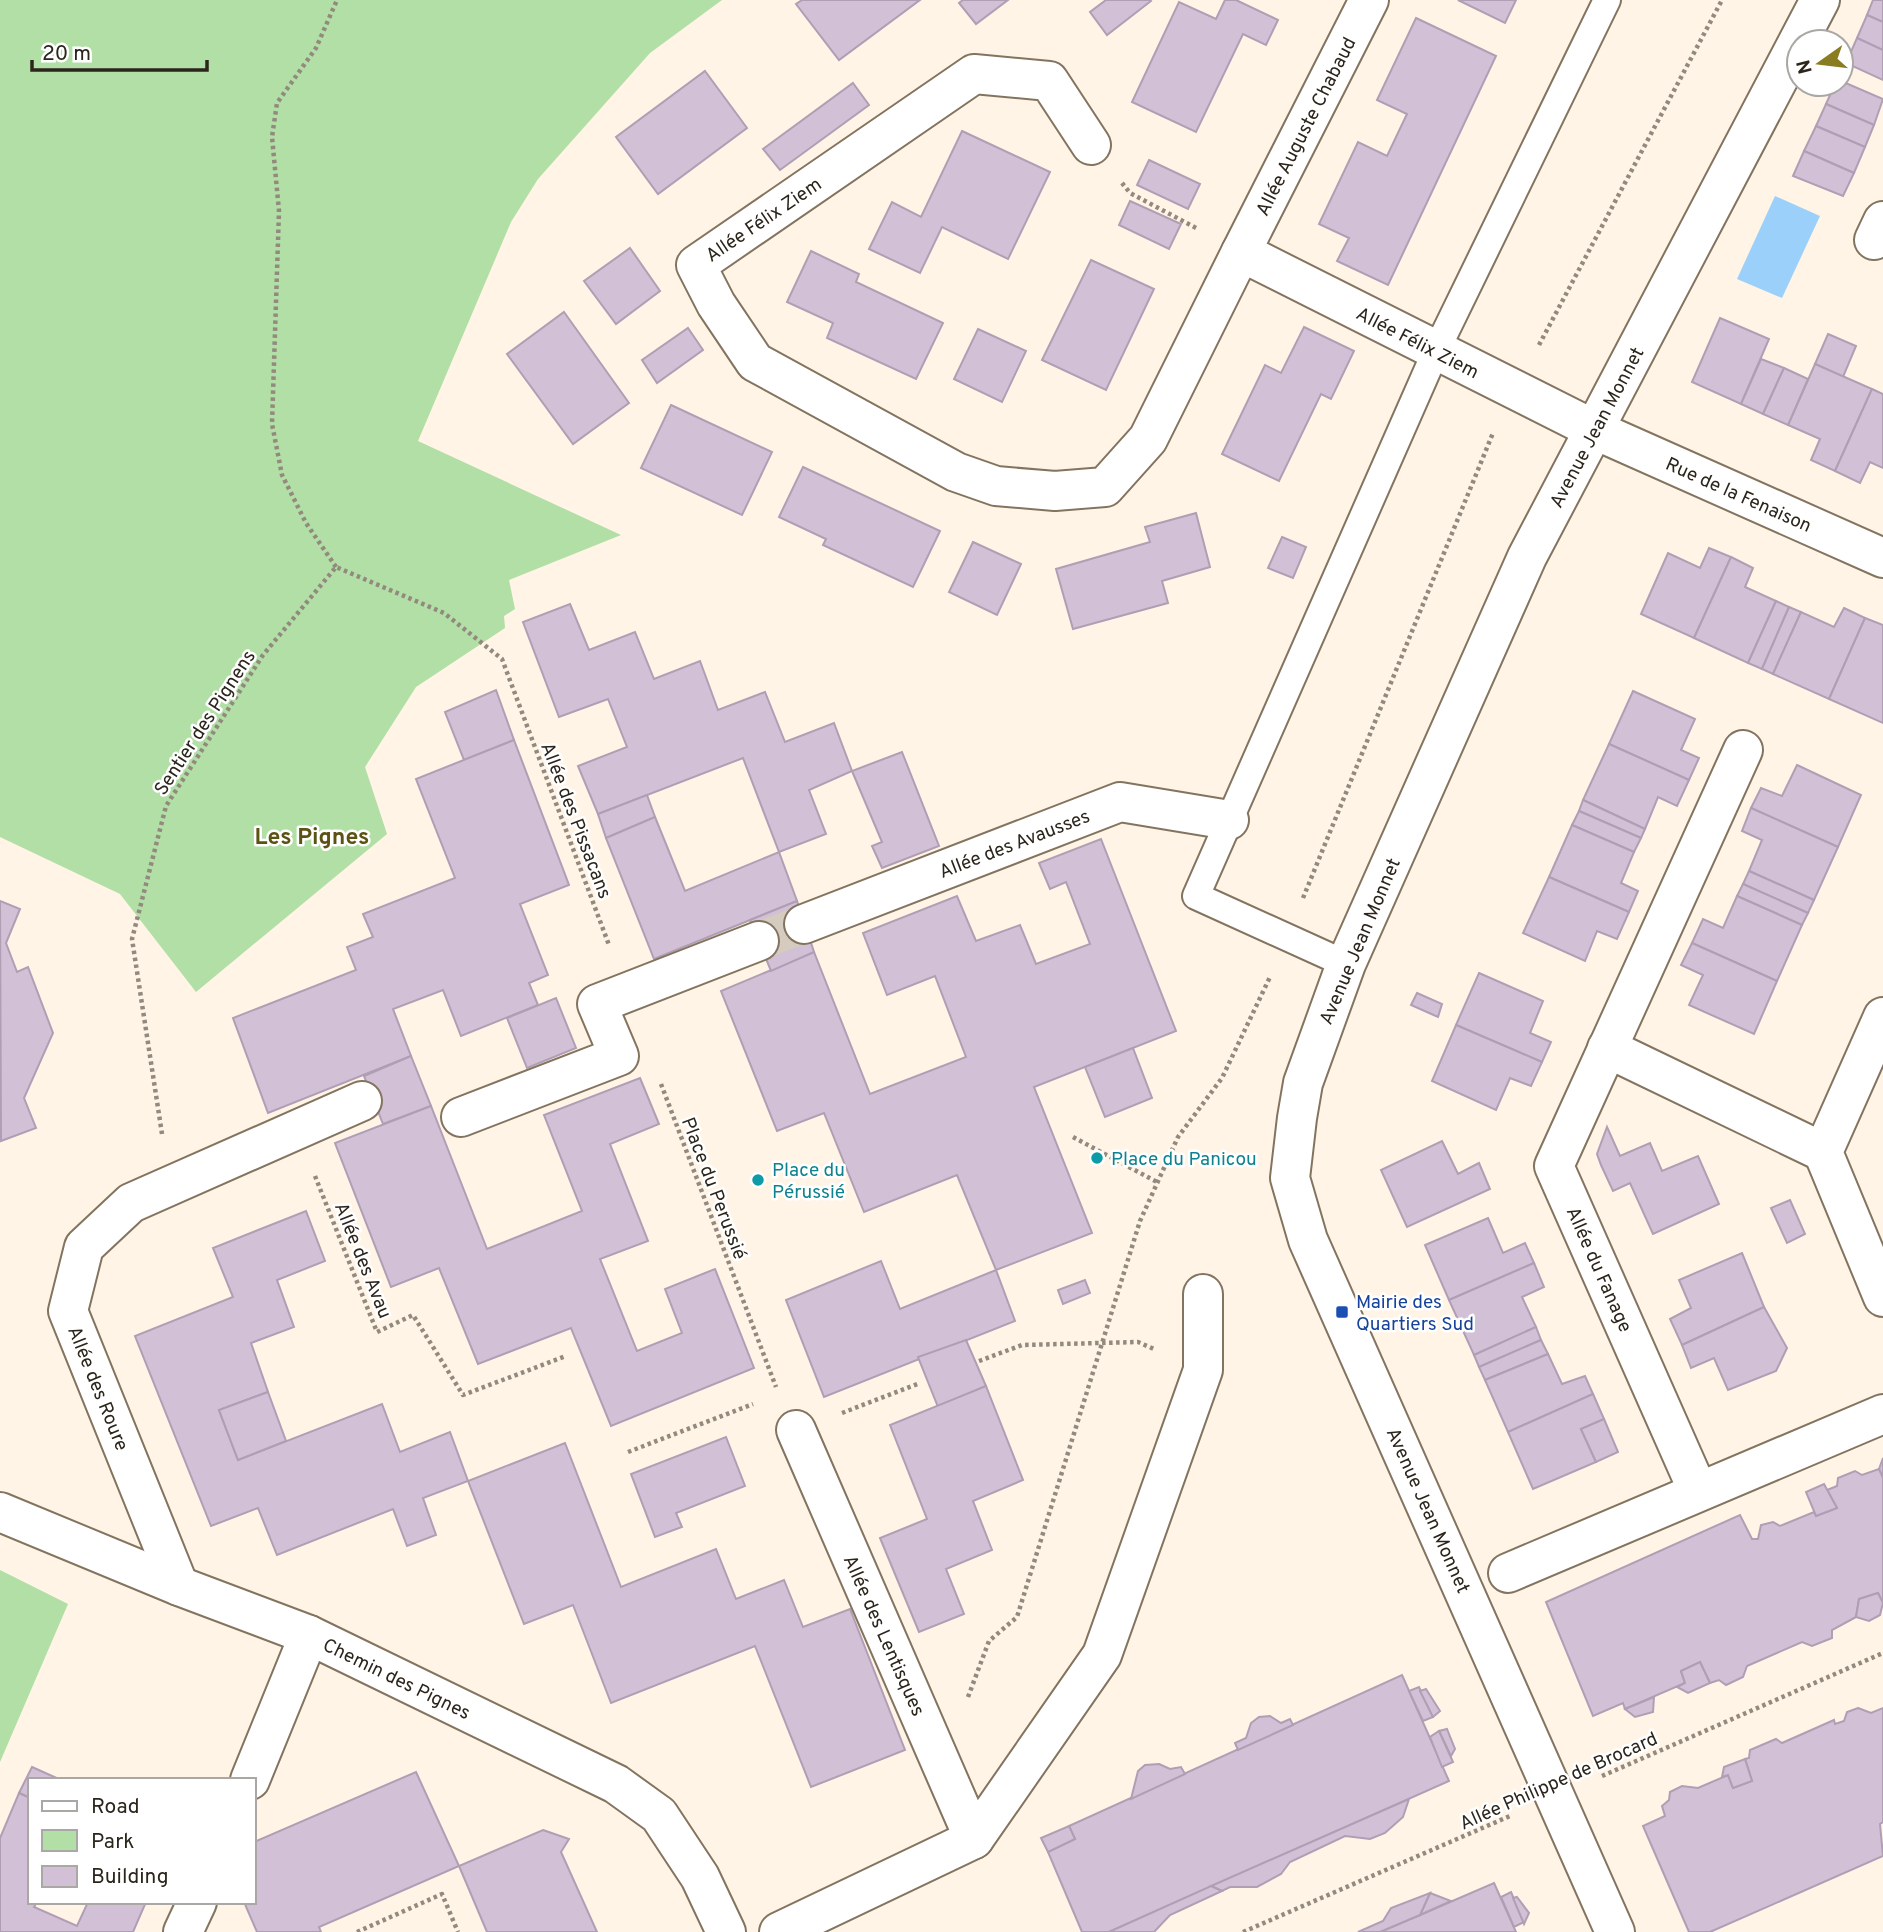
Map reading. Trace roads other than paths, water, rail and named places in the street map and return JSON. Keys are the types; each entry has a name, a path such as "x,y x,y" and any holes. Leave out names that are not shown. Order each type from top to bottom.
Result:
{"street":[{"name":"Allée Auguste Chabaud","path":"1241,252 1369,0"},
{"name":"Avenue Jean Monnet","path":"1616,1925 1308,1240 1290,1178 1303,1083 1346,964 1527,557 1820,0"},
{"name":"Allée Félix Ziem","path":"1091,145 1049,80 974,74 696,265 716,304 755,362 956,472 996,486 1055,491 1105,487 1148,439 1241,252 1595,430"},
{"name":"Rue de la Fenaison","path":"1595,430 1883,558"},
{"name":"Allée du Fanage","path":"1698,1491 1554,1166 1743,750"},
{"name":"Allée des Avausses","path":"804,924 1120,802 1229,820"},
{"path":"461,1117 619,1056 597,1004 758,942"},
{"path":"1823,1152 1883,1017"},
{"path":"1607,1048 1823,1152 1883,1297"},
{"name":"Allée des Roure","path":"179,1586 68,1311 84,1247 131,1203 362,1101"},
{"path":"779,1932 974,1839 1102,1655 1203,1370 1203,1294"},
{"path":"1508,1573 1883,1413"},
{"name":"Allée des Lentisques","path":"796,1430 974,1839"},
{"name":"Chemin des Pignes","path":"0,1512 179,1586 309,1635 616,1784 659,1815 700,1877 726,1932"},
{"path":"251,1778 309,1635"},
{"path":"183,1932 196,1904"}],"lane":[{"path":"1346,964 1196,896 1436,351 1607,0"}],"water":[{"path":"1775,196 1820,216 1782,298 1737,279"}],"tunnel":[{"path":"759,941 804,924"}],"place":[{"name":"Place du Panicou","path":"1097,1158"},
{"name":"Place du Pérussié","path":"758,1180"},
{"name":"Mairie des Quartiers Sud","path":"1342,1312"}],"district":[{"name":"Les Pignes","path":"312,836"}]}
